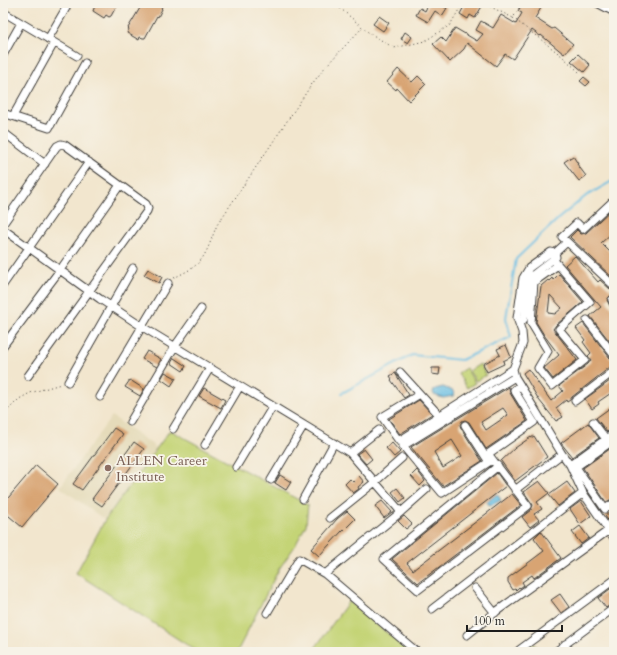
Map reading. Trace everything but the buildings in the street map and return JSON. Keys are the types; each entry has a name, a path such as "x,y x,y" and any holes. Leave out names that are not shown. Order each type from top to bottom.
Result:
{"street":[{"path":"597,3 614,12"},
{"path":"13,116 66,8"},
{"path":"3,12 77,56"},
{"path":"3,56 21,23"},
{"path":"3,113 49,128 85,63"},
{"path":"3,132 45,164"},
{"path":"3,224 57,146 61,144 65,145 89,162 146,204 148,208 28,376"},
{"path":"3,285 89,162"},
{"path":"3,346 60,270 120,185"},
{"path":"614,200 583,229 577,223 562,237 613,285 614,284"},
{"path":"3,229 111,307 350,453 400,512"},
{"path":"554,256 567,242"},
{"path":"467,635 495,613 612,533 583,493 570,465 515,377 513,369 522,343 522,332 517,318 523,278 529,268 551,252 558,265 590,302 559,329 585,360 552,386 538,368 548,351 531,323 534,282 558,265"},
{"path":"68,382 133,268"},
{"path":"100,397 168,283"},
{"path":"130,422 174,346 201,309"},
{"path":"587,320 614,355"},
{"path":"173,429 210,368"},
{"path":"420,394 382,417 399,441 513,369"},
{"path":"575,401 614,371"},
{"path":"400,372 440,416"},
{"path":"487,456 489,462 442,493 403,446 515,377"},
{"path":"487,456 534,422 514,390 520,385"},
{"path":"205,445 240,386"},
{"path":"236,468 273,406"},
{"path":"593,422 606,439"},
{"path":"271,480 304,425"},
{"path":"465,425 487,456 498,466 528,506 418,590 384,559 498,466"},
{"path":"350,453 379,430"},
{"path":"570,465 614,433"},
{"path":"614,440 576,467 605,509 614,503"},
{"path":"303,499 334,443"},
{"path":"515,490 562,454"},
{"path":"330,518 402,458"},
{"path":"325,574 427,489"},
{"path":"432,608 583,493"},
{"path":"266,613 299,559 325,574 417,652"},
{"path":"519,650 614,580"},
{"path":"475,588 495,613"},
{"path":"555,652 614,608"},
{"path":"565,644 570,652"}],"path":[{"path":"334,3 362,28 394,48 425,41 450,25 463,3"},
{"path":"483,3 513,18 562,56 579,72"},
{"path":"513,18 522,3"},
{"path":"168,283 197,265 217,226 294,108 326,66 362,28"},
{"path":"3,415 20,399 30,394 68,382"}],"shaded area":[{"name":"ALLEN Career Institute","path":"112,416 157,448 105,520 60,487"}],"green space":[{"path":"480,364 486,375 476,381 469,371"},
{"path":"466,368 475,383 467,388 458,373"},
{"path":"170,430 308,505 306,525 295,546 279,569 237,652 198,652 76,573 105,520"},
{"path":"349,601 410,652 321,652 315,648"},
{"path":"534,644 541,652 523,652"}],"water":[{"path":"443,387 453,391 453,396 443,398 434,395 433,392 435,389"},
{"path":"497,494 501,500 490,506 487,502"}],"waterway":[{"path":"342,393 412,355 461,360 511,337 506,318 516,259 559,218 586,196 614,180"}],"place":[{"name":"ALLEN Career Institute","path":"108,468"}]}
